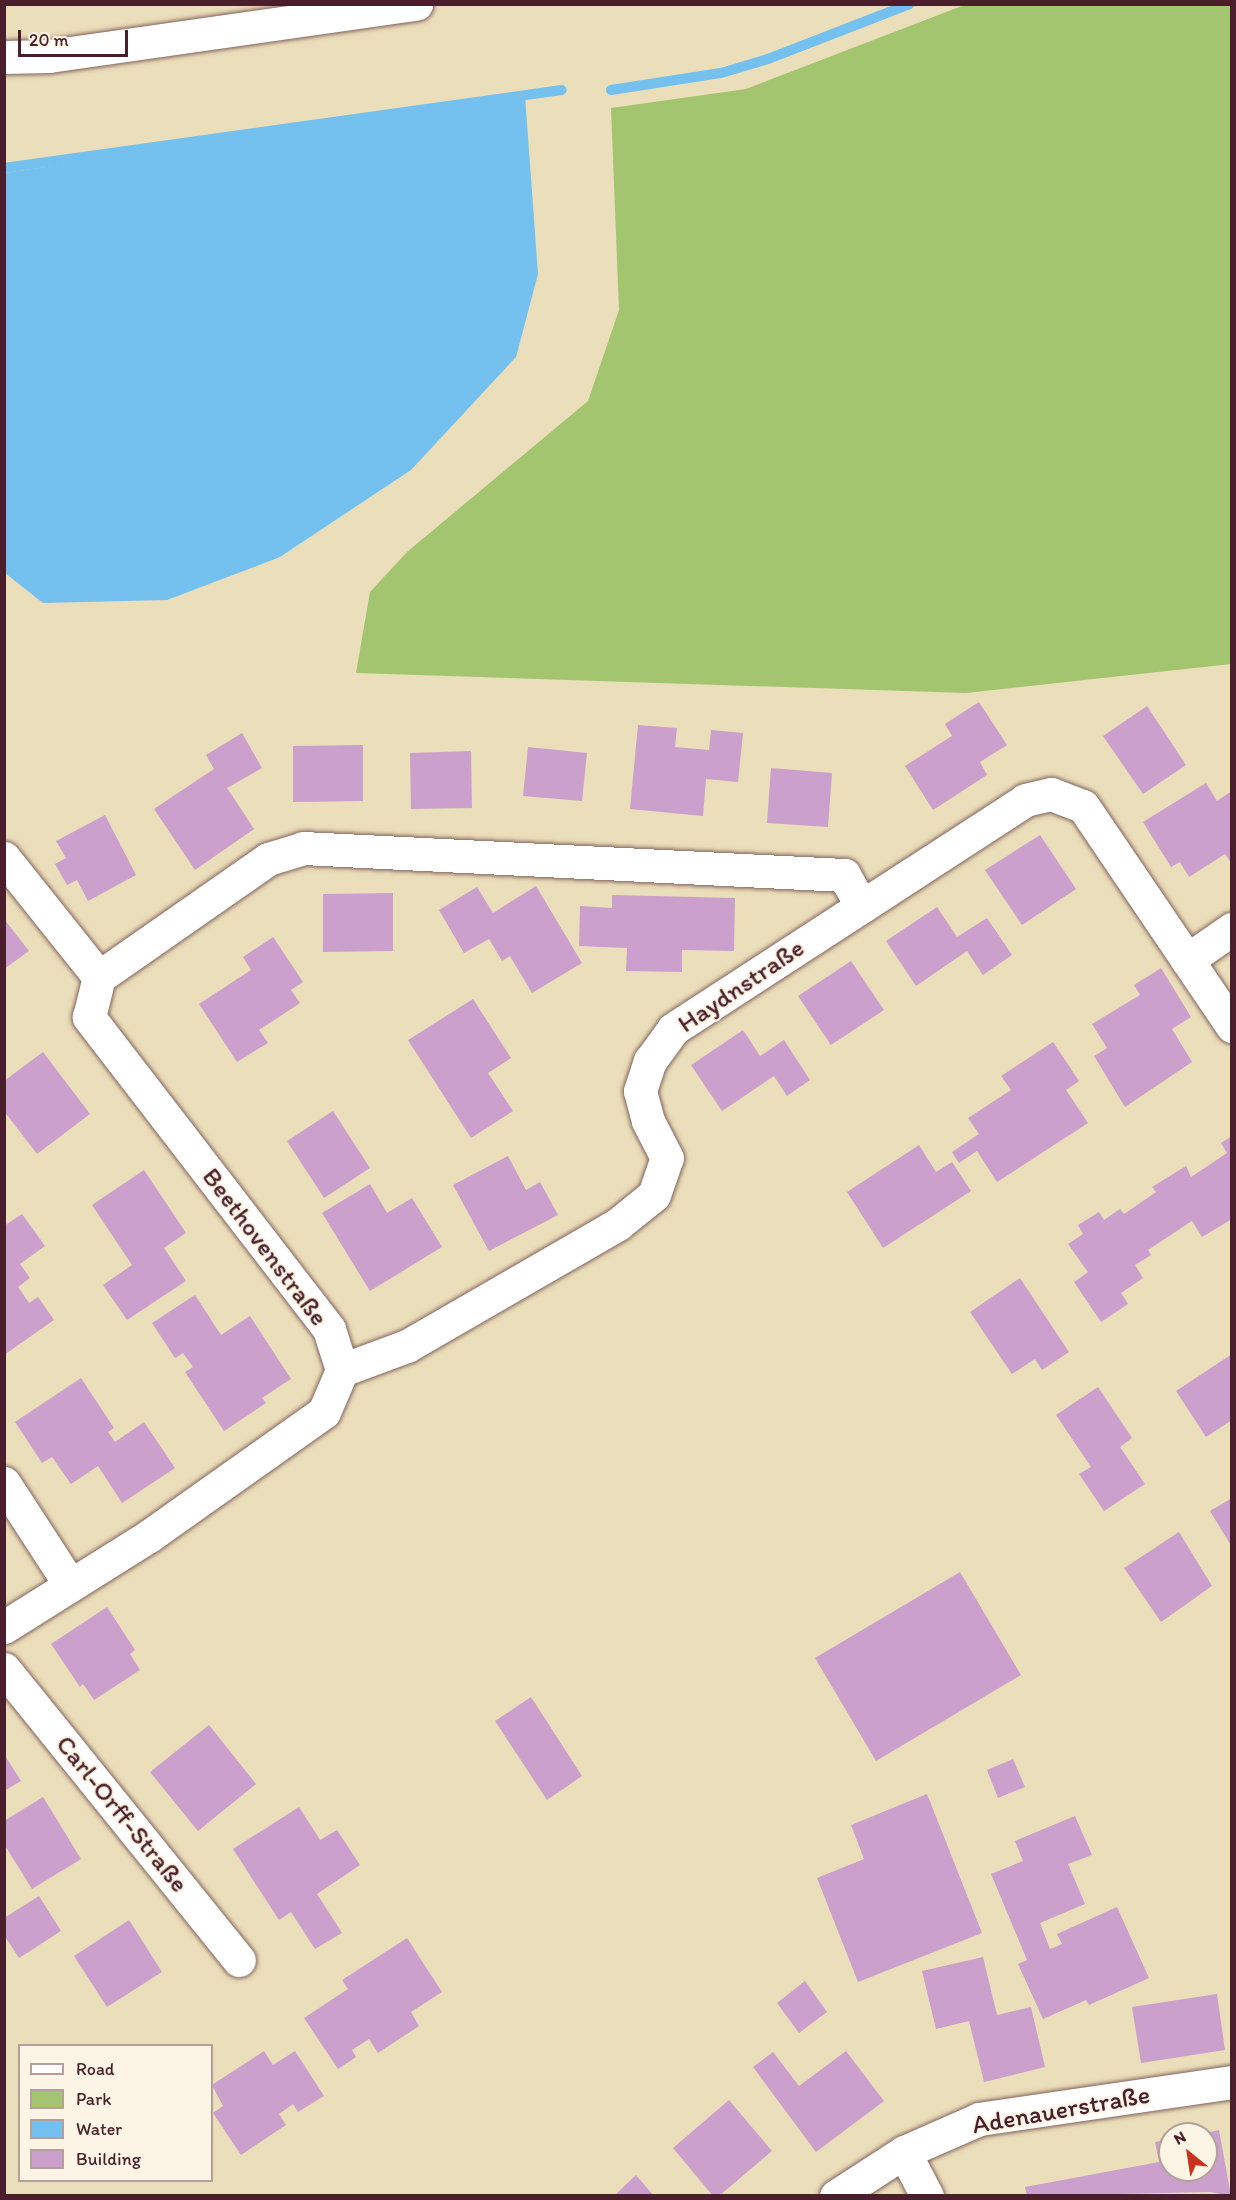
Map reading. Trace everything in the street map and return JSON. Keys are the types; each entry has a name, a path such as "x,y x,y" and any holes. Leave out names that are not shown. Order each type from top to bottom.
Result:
{"street":[{"path":"4,57 49,56 416,4"},
{"name":"Haydnstraße","path":"342,1370 407,1346 618,1224 654,1195 667,1158 648,1121 640,1091 650,1061 673,1029 1025,800 1051,794 1083,806 1232,1026"},
{"path":"4,858 99,977 268,859 303,848 844,875 862,906"},
{"path":"1187,960 1232,929"},
{"name":"Beethovenstraße","path":"99,977 89,1017 329,1329 342,1370"},
{"path":"4,1627 148,1536 324,1412 342,1370"},
{"path":"4,1483 69,1584"},
{"name":"Carl-Orff-Straße","path":"4,1669 239,1960"},
{"name":"Adenauerstraße","path":"836,2196 904,2152 979,2119 1232,2082"},
{"path":"904,2152 927,2196"}],"green space":[{"path":"967,4 1231,5 1231,664 966,693 356,673 370,592 407,552 588,401 619,310 611,108 746,89"}],"water":[{"path":"525,96 538,274 516,357 411,470 280,557 167,600 43,603 5,573 5,173"}],"building":[{"path":"979,702 1007,745 980,762 987,775 933,810 905,766 952,736 945,724"},
{"path":"1147,706 1186,765 1143,794 1103,736"},
{"path":"638,725 677,728 675,747 709,750 711,730 743,733 738,782 706,779 703,816 630,809"},
{"path":"242,733 262,768 227,788 254,829 195,870 154,809 214,769 206,755"},
{"path":"363,745 363,801 293,802 293,746"},
{"path":"528,747 587,753 582,801 523,796"},
{"path":"471,751 472,808 411,809 410,753"},
{"path":"771,768 832,773 828,827 767,823"},
{"path":"1206,783 1217,801 1232,791 1232,864 1225,854 1189,877 1180,862 1171,867 1143,822"},
{"path":"105,815 136,875 88,901 77,880 67,885 55,864 66,858 56,841"},
{"path":"1040,835 1076,889 1022,925 985,870"},
{"path":"536,886 582,963 532,993 510,956 502,961 489,939 464,953 439,910 477,887 493,913"},
{"path":"393,893 393,951 323,952 323,894"},
{"path":"612,895 735,898 734,951 682,950 682,972 626,971 627,948 579,946 580,906 612,908"},
{"path":"937,907 957,937 987,918 1012,955 983,975 967,951 916,986 886,941"},
{"path":"4,919 29,951 4,969"},
{"path":"273,937 303,982 291,990 300,1003 259,1030 268,1043 237,1062 199,1004 251,970 243,957"},
{"path":"851,961 884,1010 831,1045 798,996"},
{"path":"1161,968 1191,1017 1172,1029 1192,1062 1125,1107 1094,1056 1107,1048 1092,1024 1140,995 1134,985"},
{"path":"473,999 511,1058 488,1073 513,1111 471,1138 408,1040"},
{"path":"743,1030 760,1056 784,1040 810,1080 787,1096 774,1076 722,1111 691,1065"},
{"path":"1053,1042 1079,1081 1066,1090 1088,1123 997,1182 977,1151 959,1163 952,1152 979,1134 968,1118 1011,1090 1001,1076"},
{"path":"43,1052 90,1114 37,1154 4,1111 4,1081"},
{"path":"333,1111 370,1168 324,1198 287,1141"},
{"path":"1232,1136 1232,1219 1202,1237 1192,1221 1148,1250 1151,1255 1135,1265 1143,1278 1121,1293 1128,1304 1101,1322 1074,1282 1088,1272 1068,1244 1083,1234 1078,1225 1099,1212 1104,1220 1120,1209 1124,1214 1156,1192 1152,1187 1186,1166 1191,1177 1227,1153 1221,1143"},
{"path":"919,1145 936,1172 952,1162 971,1191 883,1248 847,1192"},
{"path":"508,1156 526,1190 540,1182 558,1215 489,1251 453,1185"},
{"path":"144,1170 186,1233 164,1248 186,1281 127,1320 103,1285 132,1265 92,1205"},
{"path":"370,1184 387,1213 412,1198 442,1247 370,1291 322,1213"},
{"path":"22,1214 45,1246 20,1264 30,1278 18,1287 29,1303 38,1297 54,1320 4,1355 4,1226"},
{"path":"1020,1278 1069,1352 1042,1370 1035,1359 1012,1374 970,1312"},
{"path":"195,1295 221,1335 250,1316 291,1379 262,1398 266,1403 224,1431 185,1372 193,1367 183,1353 175,1358 152,1323"},
{"path":"1232,1354 1232,1420 1206,1437 1176,1391"},
{"path":"81,1378 114,1428 108,1432 115,1442 144,1422 175,1468 122,1503 98,1466 71,1484 52,1457 42,1463 15,1422"},
{"path":"1098,1387 1132,1438 1120,1447 1145,1484 1104,1511 1079,1474 1091,1467 1056,1415"},
{"path":"1232,1498 1232,1547 1210,1511"},
{"path":"1179,1532 1212,1586 1161,1622 1124,1568"},
{"path":"960,1572 1021,1675 876,1761 815,1658"},
{"path":"107,1607 135,1650 130,1654 140,1670 94,1700 83,1684 80,1687 51,1644"},
{"path":"531,1697 582,1776 547,1800 495,1721"},
{"path":"209,1725 256,1784 198,1831 150,1772"},
{"path":"4,1754 21,1781 4,1791"},
{"path":"1013,1759 1025,1787 998,1798 987,1770"},
{"path":"927,1794 982,1933 858,1982 817,1878 864,1859 851,1825"},
{"path":"43,1797 81,1859 32,1889 4,1844 4,1821"},
{"path":"299,1807 320,1840 337,1830 360,1865 317,1894 342,1933 315,1949 291,1912 279,1920 233,1849"},
{"path":"1075,1816 1092,1855 1068,1864 1085,1904 1040,1923 1050,1949 1062,1944 1057,1934 1117,1907 1149,1978 1089,2005 1086,2000 1043,2019 1018,1964 1027,1960 991,1874 1023,1861 1015,1841"},
{"path":"39,1896 61,1931 19,1958 4,1935 4,1918"},
{"path":"129,1920 162,1972 107,2007 74,1956"},
{"path":"407,1938 442,1992 411,2012 419,2026 378,2053 369,2039 352,2050 356,2057 338,2069 304,2018 348,1989 342,1980"},
{"path":"983,1957 997,2015 1031,2007 1045,2067 984,2082 969,2021 936,2029 922,1971"},
{"path":"805,1981 827,2012 799,2033 777,2003"},
{"path":"1217,1994 1225,2050 1141,2063 1132,2007"},
{"path":"264,2051 273,2065 295,2051 324,2096 298,2112 293,2104 279,2114 286,2125 241,2155 213,2113 223,2106 213,2084"},
{"path":"846,2051 884,2101 816,2152 753,2067 773,2052 799,2086"},
{"path":"729,2100 772,2151 719,2196 713,2196 673,2148"},
{"path":"1218,2130 1231,2196 1210,2192 1027,2196 1025,2187 1158,2162 1158,2182 1218,2182"},
{"path":"1158,2141 1158,2157 1155,2142"},
{"path":"636,2175 654,2196 614,2196"}],"waterway":[{"path":"611,90 721,73 768,59 910,4"},
{"path":"4,168 562,90"}]}
